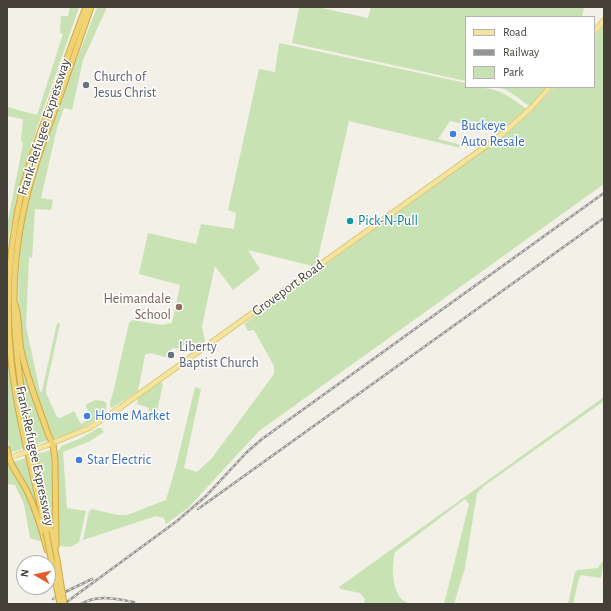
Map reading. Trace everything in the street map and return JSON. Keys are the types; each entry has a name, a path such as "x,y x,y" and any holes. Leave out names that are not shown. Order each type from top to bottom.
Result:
{"highway":[{"path":"77,32 82,7"},
{"name":"Frank-Refugee Expressway","path":"64,604 57,560 15,394 9,342 8,290 12,244 24,182 77,32 90,8"},
{"name":"Frank-Refugee Expressway","path":"60,604 49,532 21,395 15,342 13,299 18,236 30,180 90,8"},
{"path":"13,299 17,311 19,338 23,360 48,434 53,444 55,460 49,532"},
{"path":"7,449 32,502 49,532"}],"main road":[{"path":"595,31 604,20"},
{"name":"Groveport Road","path":"10,457 53,444 89,428 122,407 475,154 519,120 549,88"}],"green space":[{"path":"70,7 79,7 28,158 12,220 7,251 7,225 23,144 21,140 23,119 7,116 7,107 37,115 63,34 60,33 61,16 68,16"},
{"path":"97,7 107,7 83,60 72,110 64,108 57,128 41,198 53,200 51,210 35,209 32,258 29,257 26,326 40,392 42,391 57,323 60,324 46,388 46,393 57,417 60,418 74,411 81,424 92,417 85,405 95,400 104,401 107,404 105,412 95,420 73,432 54,438 49,434 31,382 23,351 18,296 21,239 33,179 49,129"},
{"path":"297,7 317,7 368,18 371,7 584,8 582,16 465,16 465,81 292,43 299,8"},
{"path":"604,25 604,184 259,431 188,508 166,524 164,518 156,516 83,540 89,511 92,509 118,515 127,515 166,500 176,466 195,387 201,389 184,468 197,472 212,458 274,374 274,366 254,330 248,331 244,324 503,136 531,112 554,88 595,88 595,37"},
{"path":"279,43 465,83 465,88 491,89 504,94 526,110 500,132 450,121 438,139 462,145 461,148 349,121 317,262 312,266 248,250 260,269 233,290 215,266 202,326 205,342 196,349 192,343 187,342 180,349 172,348 169,358 150,353 145,355 138,391 112,408 110,406 110,402 129,323 132,320 162,325 172,323 180,285 139,274 148,233 196,244 201,224 234,229 236,213 228,210 259,69 275,72"},
{"path":"499,88 546,88 531,106"},
{"path":"17,341 27,377 48,440 35,445 25,398"},
{"path":"7,352 13,396 24,448 10,453 7,431"},
{"path":"161,382 163,384 155,420 147,419 149,408 137,404 138,398"},
{"path":"604,397 604,401 484,486 477,493 465,568 454,604 444,604 469,504 465,499 395,552 393,575 396,591 405,602 412,604 364,604 365,599 360,593 341,589 339,587"},
{"path":"98,428 101,428 104,432 90,441 63,452 67,508 86,511 79,542 71,547 59,546 57,522 57,452 62,446 81,438"},
{"path":"51,450 54,529 37,454"},
{"path":"26,458 38,510 13,462"},
{"path":"7,465 10,466 24,490 35,514 43,542 30,538 24,504 15,485 7,484"},
{"path":"604,559 601,578 581,575 573,604 568,604 575,572 578,570 598,568"}],"railway":[{"path":"64,604 177,521 206,496 247,452 262,439 604,193"},
{"path":"198,509 604,218"},
{"path":"53,599 92,579"},
{"path":"81,604 100,598 134,602"}],"place":[{"name":"Church of Jesus Christ","path":"86,85"},
{"name":"Buckeye Auto Resale","path":"453,134"},
{"name":"Pick-N-Pull","path":"350,221"},
{"name":"Heimandale School","path":"179,307"},
{"name":"Liberty Baptist Church","path":"171,355"},
{"name":"Home Market","path":"87,416"},
{"name":"Star Electric","path":"79,460"}]}
